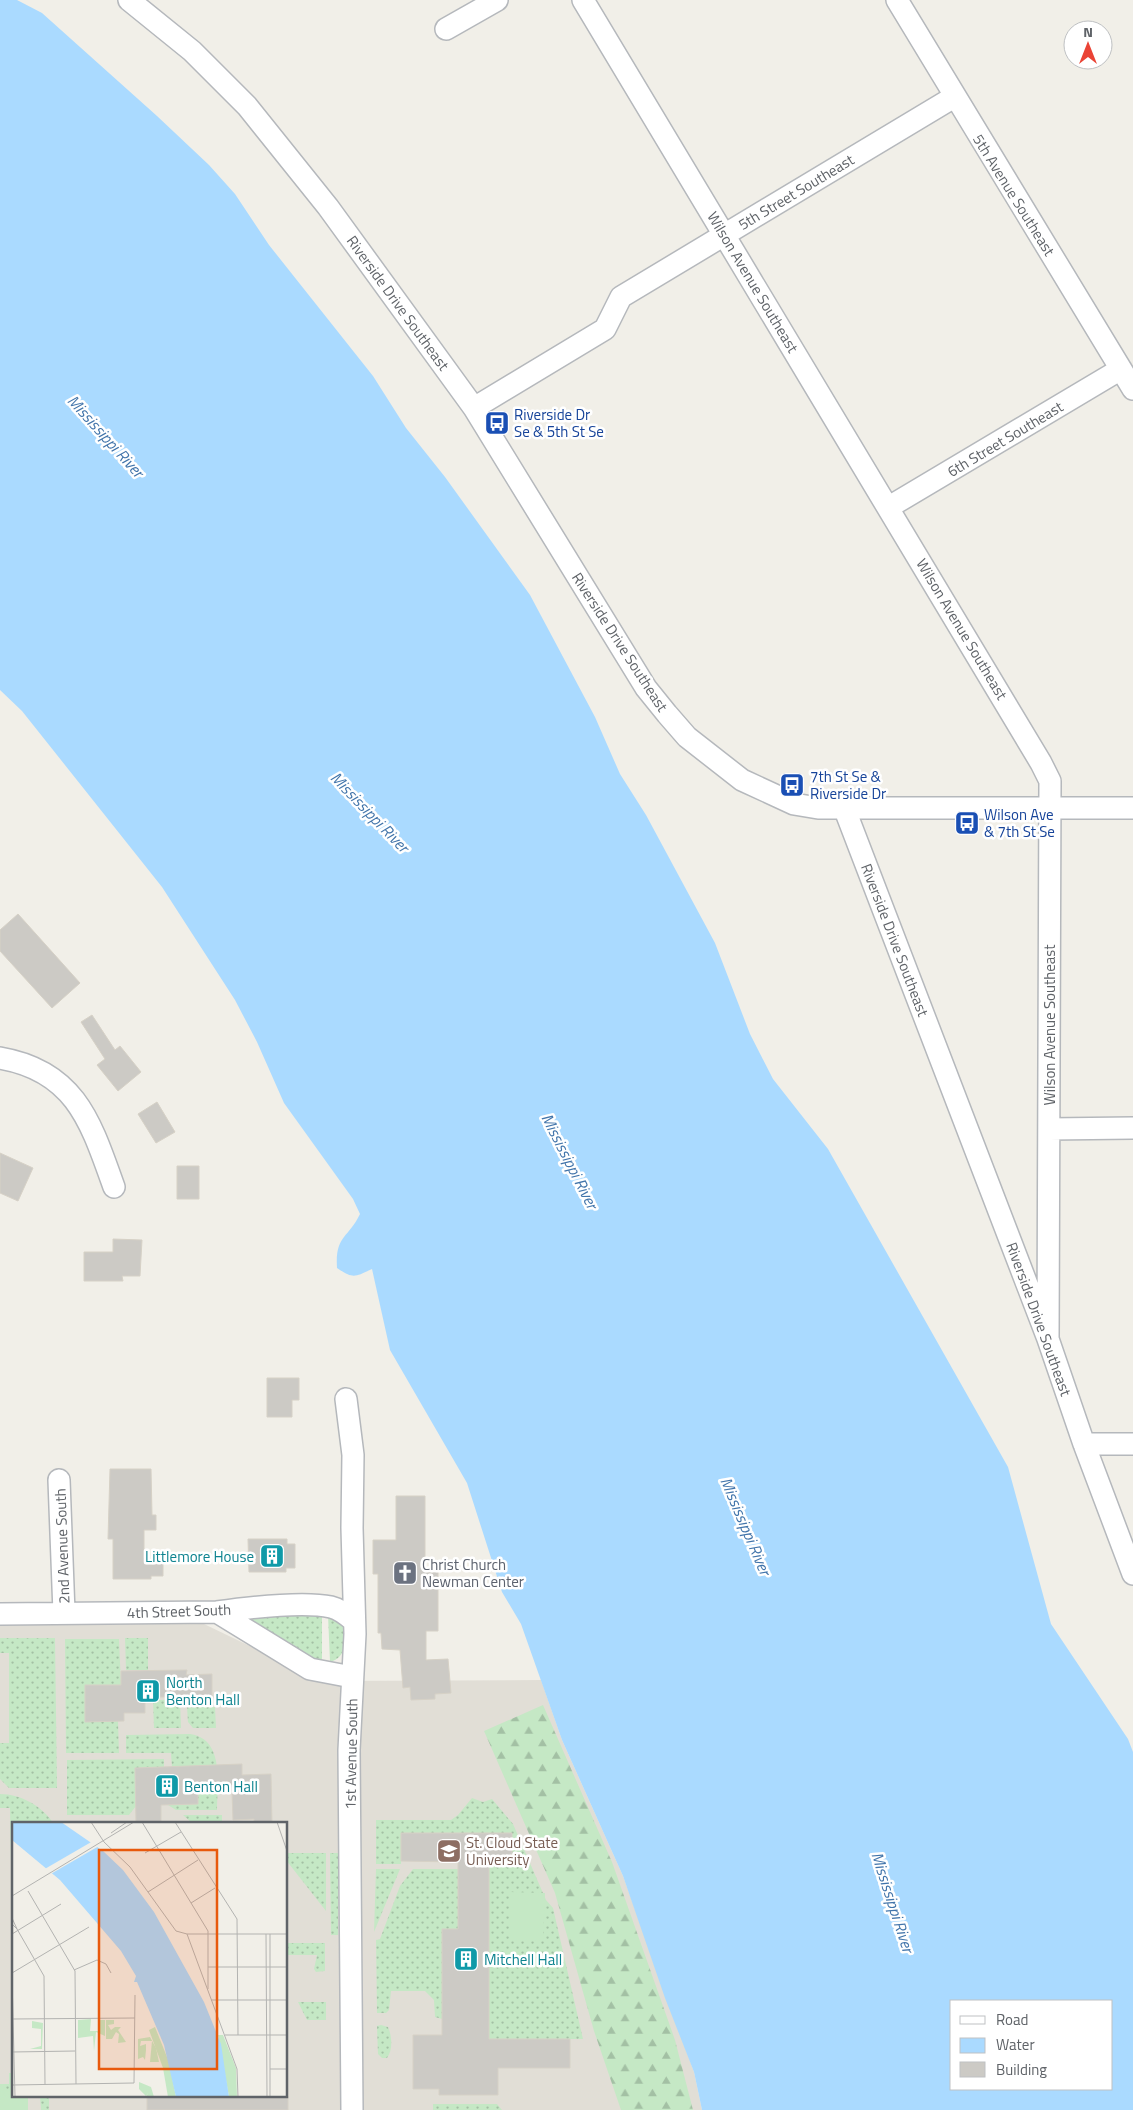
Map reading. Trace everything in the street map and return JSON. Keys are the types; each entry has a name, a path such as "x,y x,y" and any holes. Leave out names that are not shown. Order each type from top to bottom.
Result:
{"street":[{"name":"Riverside Drive Southeast","path":"129,0 192,51 247,106 328,207 474,408 646,688 687,738 742,780 771,794 794,804 845,810 1048,1339 1084,1444 1133,1574"},
{"path":"446,29 497,0"},
{"name":"Wilson Avenue Southeast","path":"583,0 889,507 1050,781 1048,1339"},
{"name":"5th Avenue Southeast","path":"897,0 954,97 1133,389"},
{"name":"5th Street Southeast","path":"474,408 605,329 621,297 954,97"},
{"name":"6th Street Southeast","path":"889,507 1121,369"},
{"path":"845,810 1133,808"},
{"path":"0,1058 28,1064 43,1071 68,1093 86,1115 95,1134 114,1187"},
{"path":"1049,1128 1133,1128"},
{"name":"1st Avenue South","path":"346,1399 353,1455 354,1621 349,1750 352,2110"},
{"path":"1084,1444 1133,1444"},
{"name":"2nd Avenue South","path":"59,1480 64,1613"},
{"name":"4th Street South","path":"0,1614 217,1612 243,1608 321,1606 337,1609 354,1621"},
{"path":"217,1612 310,1669 352,1677"}],"shaded area":[{"name":"St. Cloud State University","path":"204,1624 323,1681 541,1680 562,1740 623,1876 694,2072 702,2110 0,2110 0,1625"}],"green space":[{"path":"243,1612 322,1616 322,1664 240,1616"},
{"path":"328,1615 346,1627 342,1653 336,1660 330,1662"},
{"path":"0,1638 55,1638 57,1788 9,1788 0,1779 0,1743 9,1743 9,1653 0,1653"},
{"path":"125,1638 148,1638 148,1670 126,1670"},
{"path":"65,1639 119,1639 121,1685 85,1685 85,1721 118,1721 119,1753 66,1753"},
{"path":"153,1700 180,1700 181,1728 154,1728"},
{"path":"543,1705 612,1862 675,2040 693,2110 621,2110 594,2031 555,1893 484,1731"},
{"path":"187,1707 215,1707 216,1728 193,1728 188,1722"},
{"path":"190,1734 201,1738 209,1744 214,1753 218,1776 217,1810 176,1810 168,1805 198,1804 198,1767 172,1768 171,1753 126,1753 126,1735"},
{"path":"164,1759 164,1768 135,1768 136,1806 129,1815 67,1815 67,1760"},
{"path":"0,1794 16,1796 37,1807 52,1822 12,1822 12,1919 10,1808 0,1808"},
{"path":"472,1798 483,1802 492,1799 513,1824 546,1900 553,1908 583,2039 489,2039 489,1861 512,1861 512,1834 401,1834 401,1864 376,1864 376,1820 451,1820 458,1815"},
{"path":"183,1815 222,1815 222,1822 191,1822"},
{"path":"288,1853 326,1853 326,1911 288,1863"},
{"path":"330,1853 338,1853 338,1935 331,1935"},
{"path":"376,1869 400,1869 374,1932"},
{"path":"413,1869 458,1869 458,1929 442,1929 442,2019 435,2017 434,2000 425,1991 391,1991 389,2010 386,2013 377,2013 376,1940 380,1939 400,1886"},
{"path":"510,1892 545,1893 543,1941 509,1940"},
{"path":"288,1943 325,1943 325,1971 316,1972 314,1969 317,1955 288,1955"},
{"path":"298,2002 326,2002 326,2020 307,2020"},
{"path":"377,2026 388,2027 390,2035 391,2047 387,2058 382,2058 378,2054"},
{"path":"9,2073 12,2073 12,2090 0,2090 0,2084 9,2084"},
{"path":"0,2090 12,2090 12,2098 28,2098 28,2110 0,2110"},
{"path":"40,2098 49,2098 49,2110 41,2110"},
{"path":"433,2104 497,2104 502,2110 433,2110"}],"water":[{"name":"Mississippi River","path":"0,0 17,0 42,13 157,116 209,165 235,194 269,245 373,376 406,428 445,477 530,595 595,717 620,774 646,815 715,943 750,1034 773,1079 828,1149 1008,1467 1051,1624 1128,1739 1133,1752 1133,2110 702,2110 694,2072 665,1998 623,1876 562,1740 521,1624 502,1592 467,1483 390,1350 372,1269 354,1276 337,1268 340,1243 360,1214 353,1199 284,1103 257,1042 235,1000 162,887 22,711 0,690"}],"building":[{"path":"18,914 80,983 52,1008 0,951 0,930"},
{"path":"92,1015 115,1050 120,1046 141,1072 118,1091 97,1065 105,1059 81,1022"},
{"path":"157,1102 175,1132 156,1143 138,1114"},
{"path":"0,1153 33,1168 18,1201 0,1193"},
{"path":"177,1166 199,1166 199,1199 177,1199"},
{"path":"113,1239 142,1240 140,1276 122,1276 123,1281 84,1281 84,1252 113,1252"},
{"path":"267,1378 299,1378 299,1400 292,1400 292,1417 267,1417"},
{"path":"110,1469 151,1469 152,1515 156,1515 156,1530 144,1530 144,1558 150,1558 150,1562 163,1562 163,1576 151,1576 151,1579 113,1579 113,1539 108,1539"},
{"name":"Christ Church Newman Center","path":"396,1496 425,1496 425,1572 438,1572 438,1631 426,1631 426,1660 448,1659 451,1693 435,1694 435,1699 411,1700 410,1687 403,1688 400,1650 382,1649 381,1633 378,1633 378,1574 373,1574 373,1540 396,1540"},
{"name":"Littlemore House","path":"248,1539 287,1539 287,1544 295,1544 295,1568 286,1568 286,1572 249,1572"},
{"name":"North Benton Hall","path":"187,1670 186,1675 212,1674 212,1706 187,1707 186,1697 145,1697 145,1713 124,1713 124,1721 85,1722 85,1685 121,1685 121,1671"},
{"path":"242,1764 242,1775 271,1774 272,1822 254,1822 254,1819 233,1820 232,1791 229,1791 229,1782 198,1784 198,1804 161,1805 161,1822 136,1822 135,1768"},
{"name":"Mitchell Hall","path":"401,1833 512,1833 512,1861 489,1861 489,2039 570,2039 570,2068 498,2068 498,2095 439,2095 439,2089 413,2089 413,2035 442,2035 442,1929 458,1929 458,1862 401,1861"},
{"path":"147,2098 288,2098 288,2110 147,2110"}],"place":[{"name":"Riverside Dr Se & 5th St Se","path":"497,423"},
{"name":"7th St Se & Riverside Dr","path":"792,785"},
{"name":"Wilson Ave & 7th St Se","path":"967,823"},
{"name":"Littlemore House","path":"272,1556"},
{"name":"Christ Church Newman Center","path":"405,1573"},
{"name":"North Benton Hall","path":"148,1691"},
{"name":"Benton Hall","path":"167,1786"},
{"name":"St. Cloud State University","path":"449,1851"},
{"name":"Mitchell Hall","path":"466,1959"}]}
